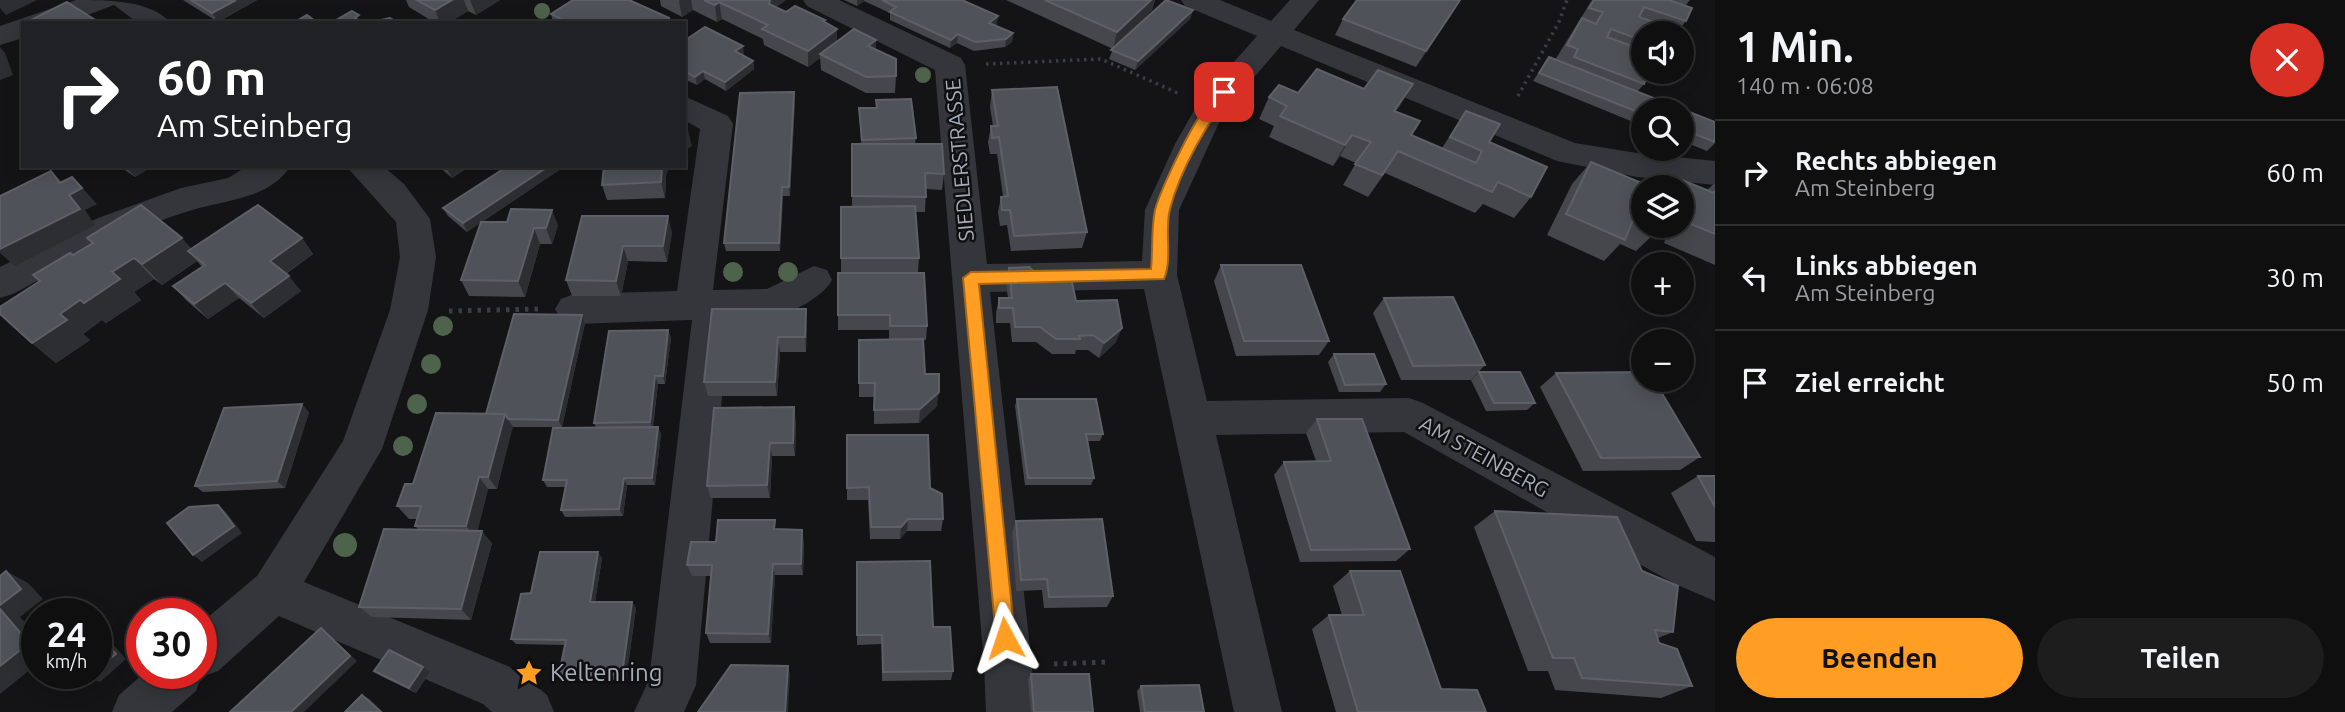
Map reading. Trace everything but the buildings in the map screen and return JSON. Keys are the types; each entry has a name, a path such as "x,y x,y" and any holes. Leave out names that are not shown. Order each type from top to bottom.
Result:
{"street":[{"path":"43,21 103,0"},
{"path":"124,0 154,21"},
{"name":"SIEDLERSTRASSE","path":"817,0 950,65 971,278"},
{"path":"1195,0 1569,153 1637,165 1715,173"},
{"path":"1258,712 1158,275 1162,210 1191,144 1211,107 1305,0"},
{"path":"0,36 21,29"},
{"path":"658,712 672,685 717,124 686,107"},
{"path":"0,284 110,227 193,197 237,188 271,168"},
{"path":"217,640 273,591 360,449 409,310 418,257 413,219 392,193 364,168"},
{"path":"1010,712 1008,665 971,278 1158,275"},
{"path":"574,309 772,303 814,280"},
{"name":"AM STEINBERG","path":"1192,418 1409,415 1691,569 1715,579"},
{"path":"273,591 500,687 530,712"},
{"path":"136,712 163,689"}],"path":[{"path":"1500,127 1559,22 1567,0"},
{"path":"950,65 1101,59 1211,107"},
{"path":"442,311 574,309"},
{"path":"1054,664 1107,662"}],"place":[{"name":"Keltenring","path":"529,673"}],"route":[{"path":"1005,638 971,278 1158,275 1162,210 1191,144 1211,107 1224,92"}]}
